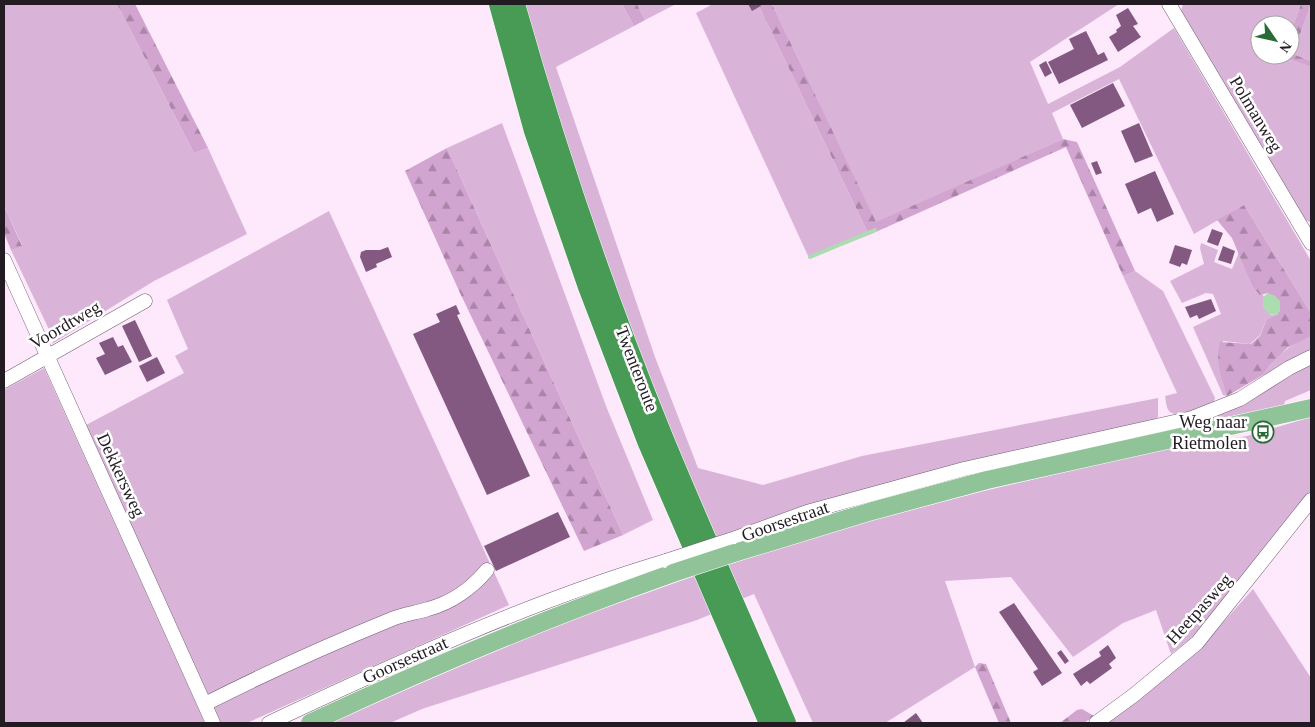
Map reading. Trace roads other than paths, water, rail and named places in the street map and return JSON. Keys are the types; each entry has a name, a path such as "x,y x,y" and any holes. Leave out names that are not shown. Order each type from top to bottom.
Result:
{"highway":[{"name":"Twenteroute","path":"499,4 534,131 588,287 647,441 769,723"},
{"name":"Twenteroute","path":"515,4 547,118 601,275 667,448 786,723"}],"main road":[{"name":"Goorsestraat","path":"310,723 474,649 579,607 670,567 732,546 987,480 1311,408"}],"street":[{"name":"Polmanweg","path":"1168,4 1311,243"},
{"name":"Dekkersweg","path":"4,260 46,357 214,723"},
{"name":"Voordtweg","path":"4,381 145,301"},
{"name":"Goorsestraat","path":"732,546 807,512 964,469 1192,418 1240,399 1289,368 1311,357"},
{"name":"Heetpasweg","path":"1096,723 1134,696 1197,643 1311,500"},
{"name":"Goorsestraat","path":"269,723 478,628 613,577 670,567"},
{"path":"205,704 275,669 393,618 429,609 455,597 476,584 488,570"}],"waterway":[{"path":"810,257 875,230"}],"place":[{"name":"Weg naar Rietmolen","path":"1263,432"}]}
